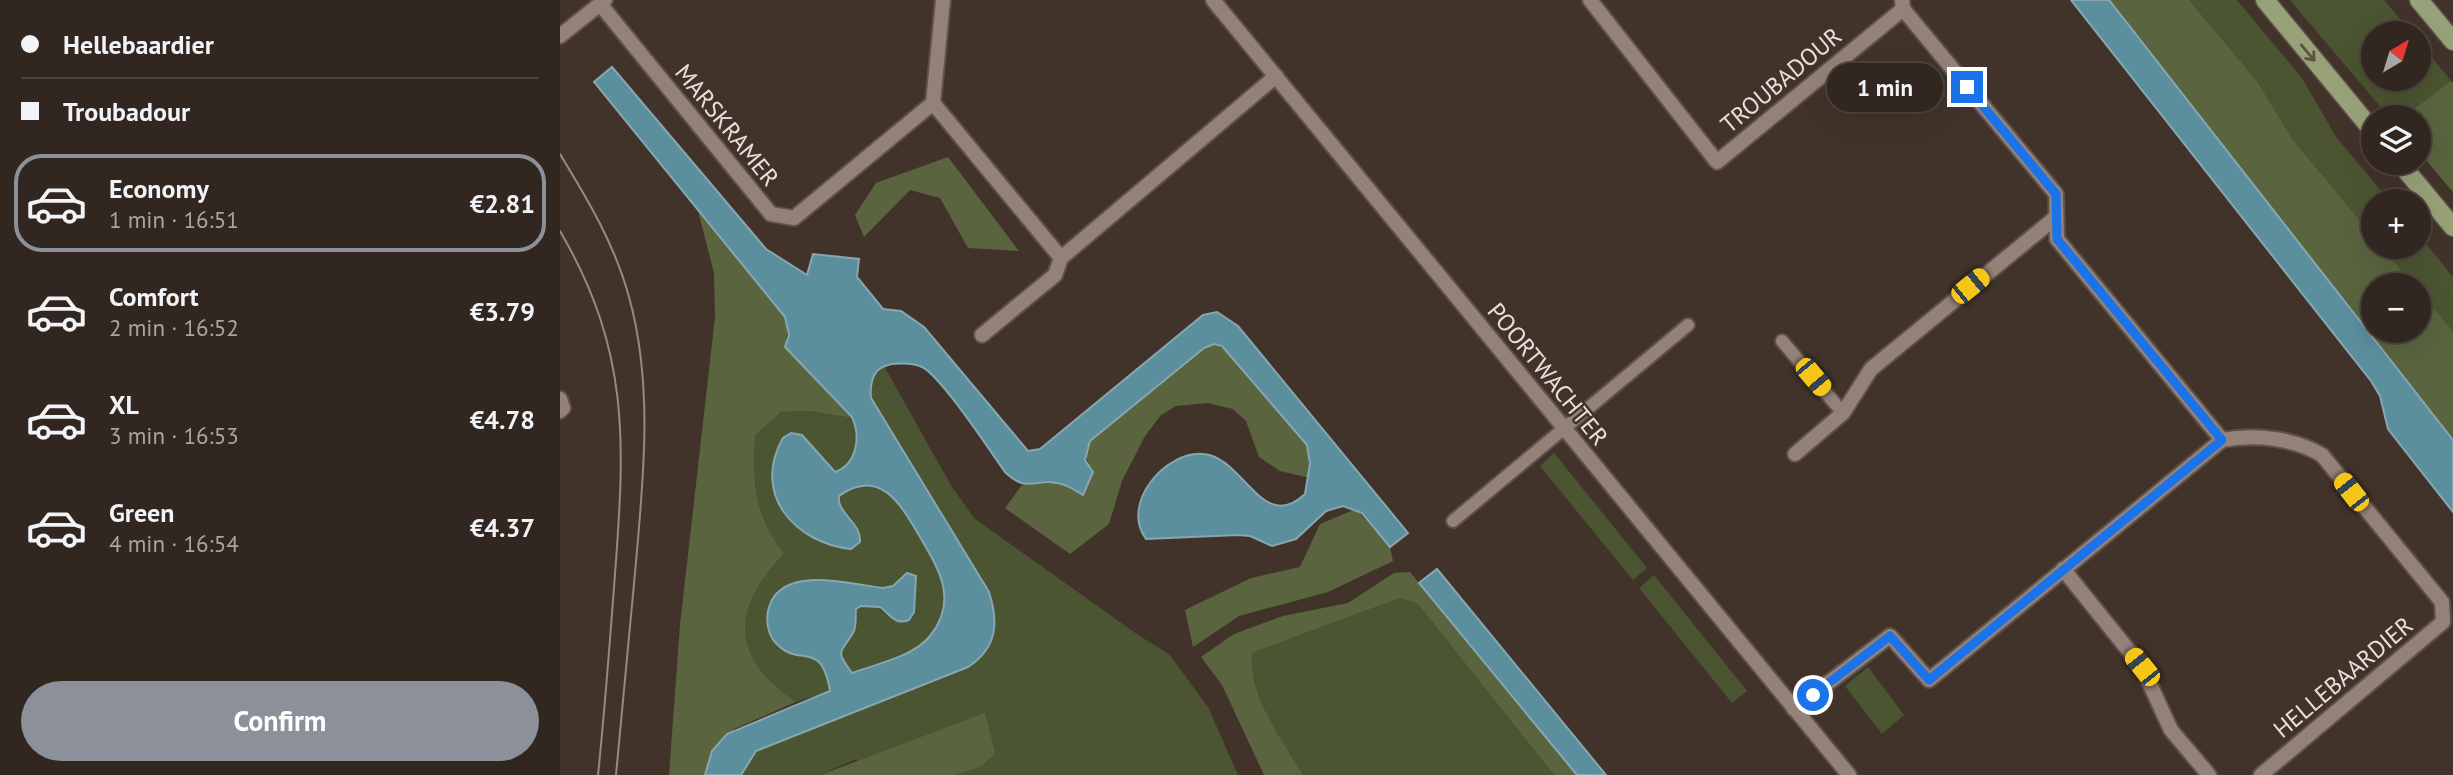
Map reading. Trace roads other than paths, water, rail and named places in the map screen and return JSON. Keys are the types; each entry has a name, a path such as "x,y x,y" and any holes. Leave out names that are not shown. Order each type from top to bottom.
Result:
{"main road":[{"path":"2265,0 2361,116"},
{"path":"2419,0 2453,41"},
{"path":"2409,175 2453,228"}],"street":[{"path":"943,0 933,103 1061,258"},
{"name":"POORTWACHTER","path":"1213,0 1849,775"},
{"name":"TROUBADOUR","path":"1590,0 1717,162 1902,4 2056,194 2057,239 2222,440"},
{"path":"560,36 602,2"},
{"name":"MARSKRAMER","path":"602,2 771,214 794,218 933,103"},
{"path":"982,335 1055,275 1061,258 1276,76"},
{"path":"1795,453 1843,414 1871,369 2055,218"},
{"path":"560,399 563,408 560,411"},
{"name":"HELLEBAARDIER","path":"2222,440 2243,436 2303,444 2322,455 2442,601 2443,622 2261,775"},
{"path":"1794,709 1890,636 1929,680 2222,440"},
{"path":"2063,569 2142,667 2171,730 2209,775"}],"lane":[{"path":"1454,521 1688,325"},
{"path":"1782,341 1843,414"}],"water":[{"path":"2071,0 2109,0 2361,322 2361,343 2377,343 2453,440 2453,512 2388,429 2380,396 2371,381"},
{"path":"612,67 766,249 807,275 813,254 859,259 857,277 883,309 901,311 924,327 1028,451 1040,449 1203,315 1217,312 1238,326 1408,533 1390,547 1362,513 1343,506 1326,511 1296,539 1272,546 1250,536 1238,535 1146,539 1139,525 1139,511 1150,482 1174,461 1189,455 1203,454 1217,458 1264,500 1277,505 1290,504 1305,494 1310,464 1307,445 1222,346 1214,344 1204,348 1090,441 1085,460 1093,472 1083,495 1060,484 1019,482 1005,472 953,399 930,373 914,365 885,366 875,375 871,398 989,592 994,614 990,643 978,660 968,667 756,751 741,775 705,775 712,751 727,734 830,691 821,664 815,659 784,650 771,635 767,623 768,611 774,596 785,587 816,580 883,588 893,586 907,573 916,576 914,612 909,620 896,620 880,607 861,606 856,609 854,630 841,652 852,673 894,659 923,643 939,622 944,596 932,557 903,509 886,492 865,485 839,496 841,508 860,535 860,542 851,549 812,537 796,526 784,512 776,496 772,478 774,459 783,438 791,433 802,435 835,472 848,463 855,449 856,433 852,417 785,347 789,335 785,317 594,82"},
{"path":"1437,569 1606,775 1577,775 1419,583"}],"tram line":[{"path":"560,154 616,259 629,297 642,365 643,470 616,775"},
{"path":"560,231 583,275 600,317 618,398 618,526 598,775"}]}
